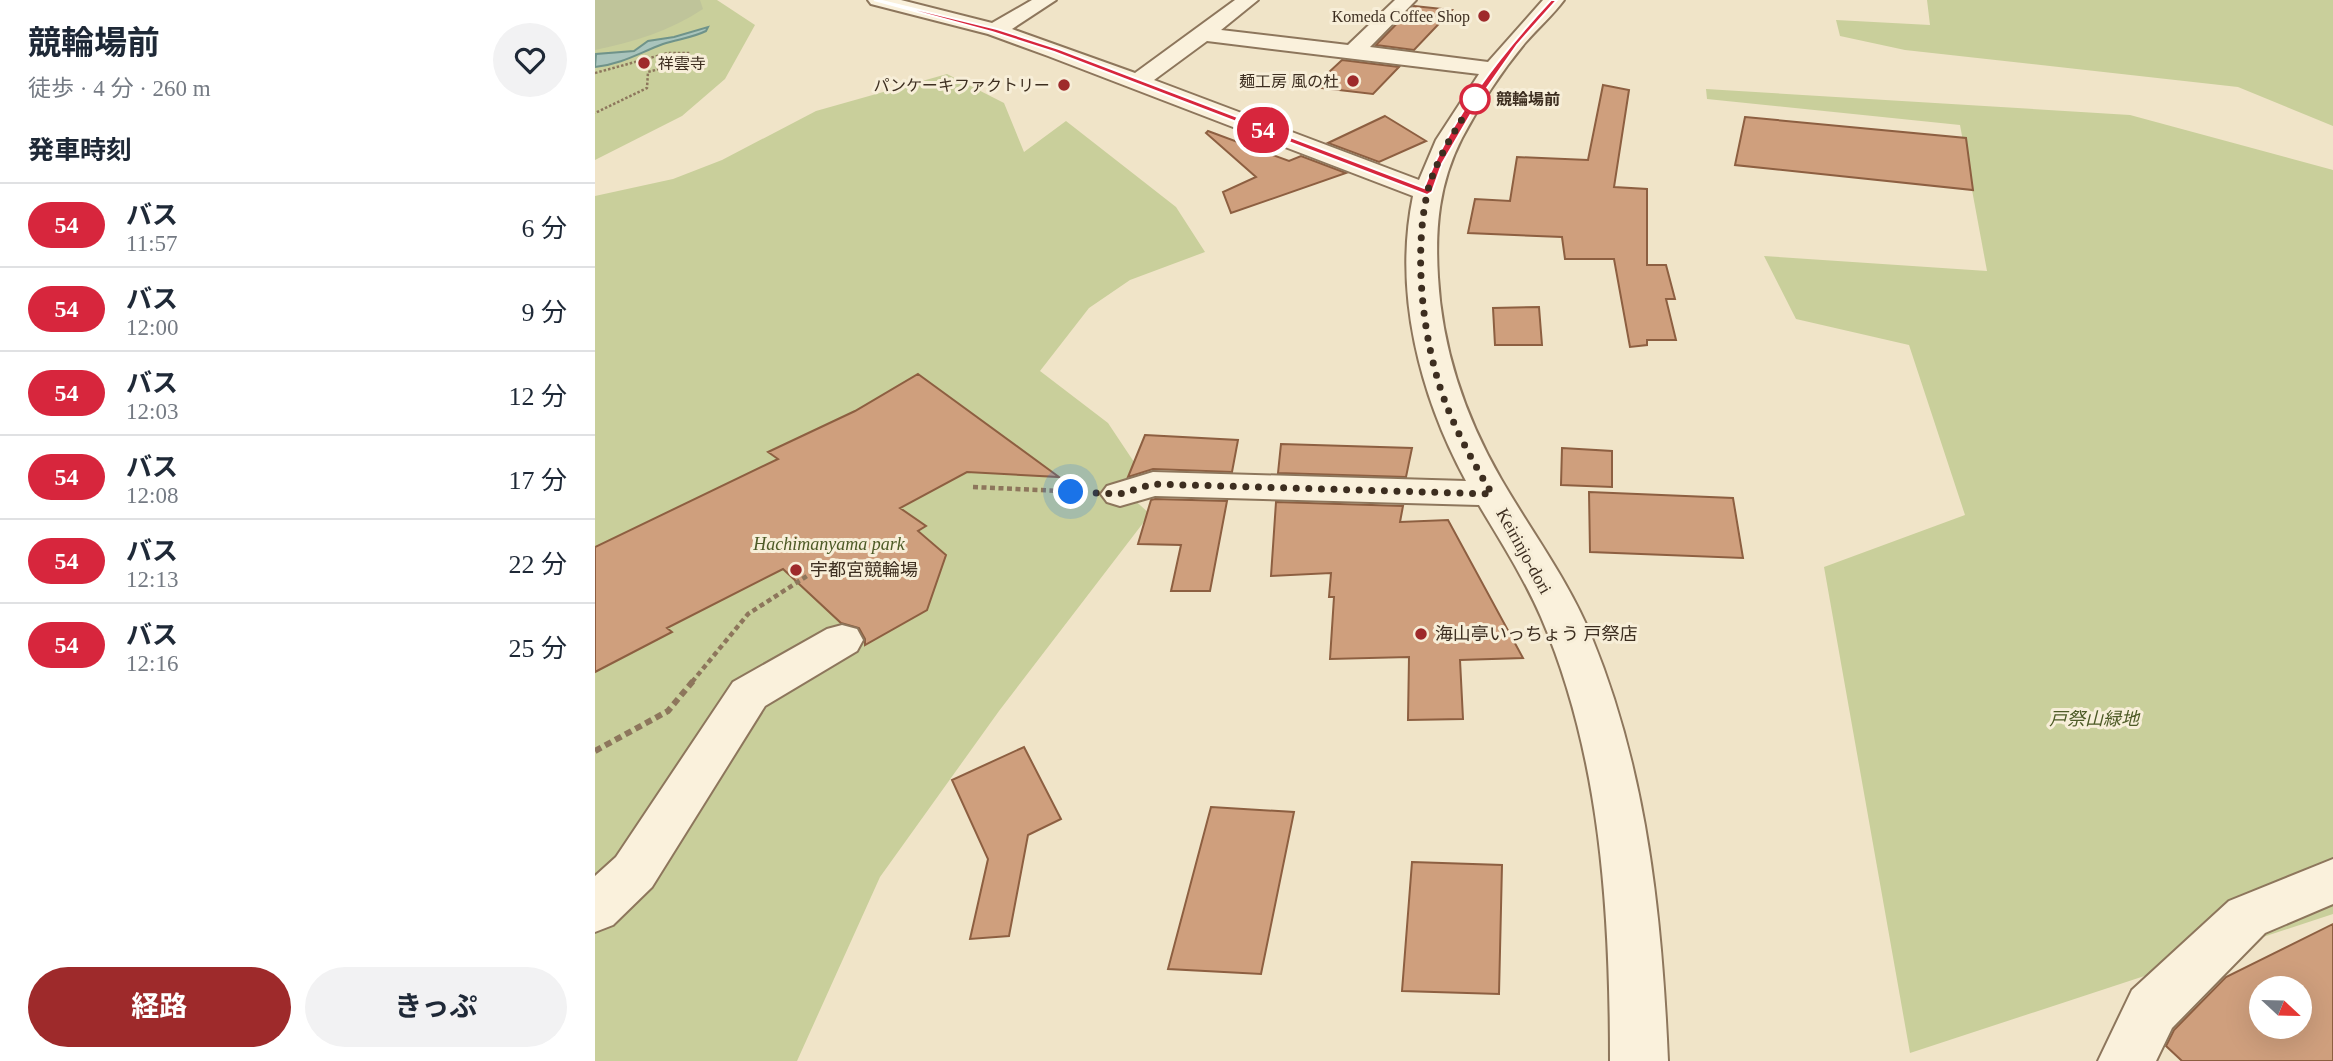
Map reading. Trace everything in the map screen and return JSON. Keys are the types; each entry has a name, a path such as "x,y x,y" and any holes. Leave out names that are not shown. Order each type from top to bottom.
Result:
{"street":[{"path":"878,0 995,30 1427,192"},
{"path":"995,30 1046,0"},
{"path":"1138,82 1248,0"},
{"path":"1353,52 1406,0"},
{"name":"Keirinjo-dori","path":"1554,0 1495,69 1460,122 1438,164 1427,192 1421,274 1434,366 1447,408 1471,458 1535,568 1570,637 1593,707 1617,803 1632,910 1639,1061"},
{"path":"1204,34 1495,69"},
{"path":"1120,494 1153,484 1492,494"},
{"path":"595,909 634,872 749,694 842,640"},
{"path":"2127,1061 2152,1009 2247,917 2333,881"}],"path":[{"path":"595,73 668,53 690,53 686,62 648,72 647,88 595,113"},
{"path":"973,487 1120,494"},
{"path":"595,751 667,712 748,614 810,574"}],"green space":[{"name":"祥雲寺","path":"595,0 717,0 755,25 725,79 682,116 595,160"},
{"path":"595,0 700,0 703,9 678,24 651,35 595,50"},
{"path":"1927,0 2333,0 2333,126 2238,87 1905,50 1840,36 1836,20 1930,25"},
{"name":"Hachimanyama park","path":"947,74 1004,103 1024,152 1066,121 1176,207 1205,252 1130,280 1089,308 1040,371 1108,423 1134,462 1122,489 1150,514 999,711 880,877 797,1061 595,1061 595,196 673,179 722,160 816,111"},
{"name":"戸祭山緑地","path":"1706,89 2130,115 2333,170 2333,914 1910,1053 1824,567 1965,515 1909,345 1796,319 1764,256 1987,271 1960,125 1707,99"}],"water":[{"path":"708,27 706,31 663,44 622,61 595,67 596,54 634,51 648,41"}],"building":[{"path":"1414,6 1452,10 1414,50 1376,45"},
{"name":"麺工房 風の杜","path":"1342,60 1399,67 1373,94 1313,87"},
{"path":"1603,85 1629,90 1614,187 1647,189 1647,265 1666,265 1675,299 1666,299 1676,340 1647,340 1647,345 1630,347 1614,259 1565,259 1562,237 1468,233 1475,199 1510,201 1517,157 1588,160"},
{"path":"1385,116 1426,141 1379,162 1328,143"},
{"path":"1745,117 1966,138 1973,190 1735,165"},
{"path":"1208,131 1289,161 1301,156 1346,173 1231,213 1223,192 1256,177 1206,133"},
{"path":"1539,307 1542,345 1495,345 1493,308"},
{"path":"918,374 1059,477 967,472 900,508 926,526 918,531 946,555 927,610 865,645 859,628 841,623 783,569 667,628 672,632 595,672 595,547 778,459 768,452 855,411"},
{"path":"1145,435 1238,440 1232,472 1153,469 1128,477"},
{"path":"1281,444 1412,448 1406,477 1278,473"},
{"path":"1562,448 1612,451 1612,487 1561,485"},
{"path":"1589,492 1733,498 1743,558 1590,552"},
{"path":"1151,500 1227,501 1210,591 1171,591 1181,545 1138,544"},
{"name":"海山亭いっちょう 戸祭店","path":"1276,502 1403,506 1400,522 1448,520 1523,658 1460,660 1463,719 1408,720 1409,657 1330,659 1334,597 1329,597 1331,573 1271,576"},
{"path":"1024,747 1061,819 1028,835 1009,936 970,939 988,859 952,780"},
{"path":"1211,807 1294,812 1261,974 1168,969"},
{"path":"1412,862 1502,865 1499,994 1402,991"},
{"path":"2333,924 2333,1061 2182,1061 2166,1046 2174,1030 2226,977"}],"bus line":[{"name":"54","path":"878,0 995,30 1056,51 1427,192 1438,164 1478,94 1514,44 1554,0"}],"place":[{"name":"Komeda Coffee Shop","path":"1484,16"},
{"name":"祥雲寺","path":"644,63"},
{"name":"麺工房 風の杜","path":"1353,81"},
{"name":"パンケーキファクトリー","path":"1064,85"},
{"name":"競輪場前","path":"1475,99"},
{"name":"宇都宮競輪場","path":"796,570"},
{"name":"海山亭いっちょう 戸祭店","path":"1421,634"}],"route":[{"path":"1071,492 1120,494 1153,484 1492,494 1447,408 1434,366 1421,274 1427,192 1438,164 1478,94 1475,99"}]}
